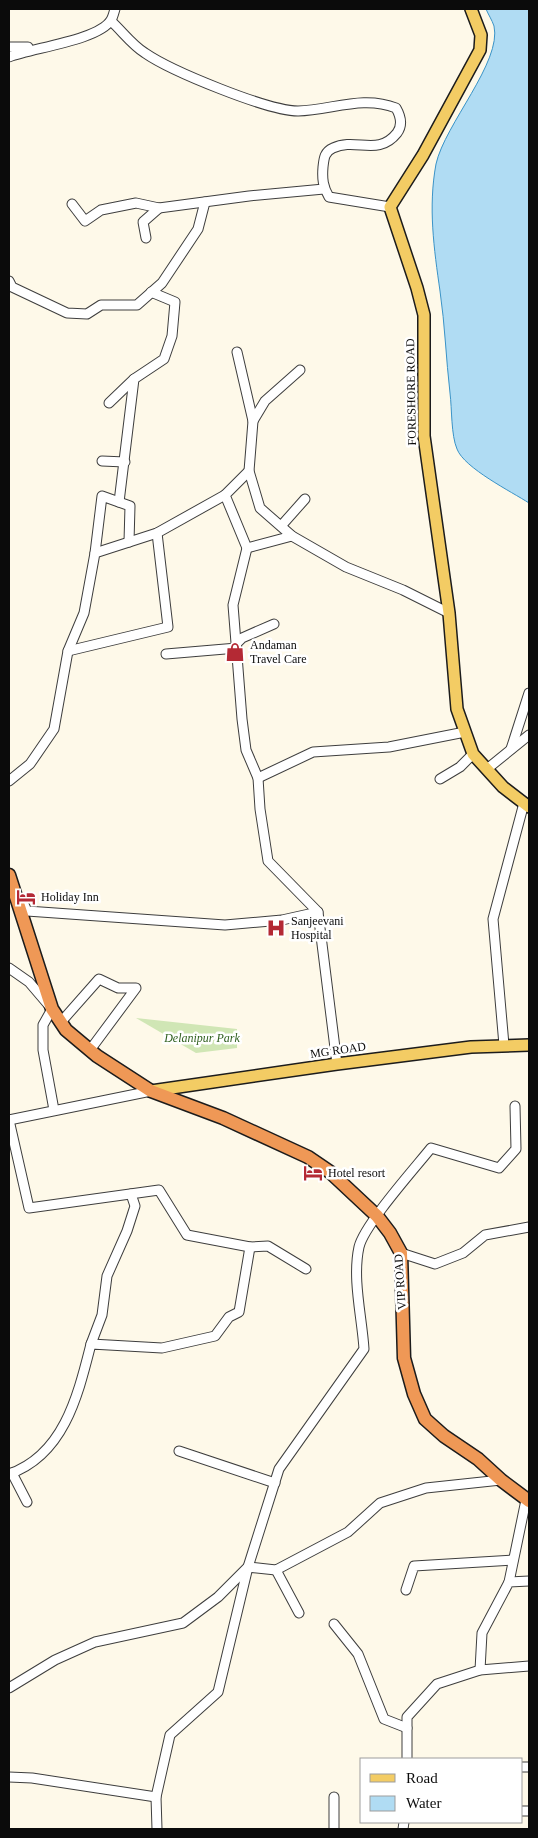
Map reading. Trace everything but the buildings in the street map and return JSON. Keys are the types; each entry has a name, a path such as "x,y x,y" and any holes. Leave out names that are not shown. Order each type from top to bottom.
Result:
{"highway":[{"name":"VIP ROAD","path":"10,880 52,1009 66,1030 90,1050 151,1091 223,1118 308,1157 330,1172 377,1216 390,1233 400,1253 404,1358 414,1394 425,1419 444,1436 478,1459 528,1501"}],"main road":[{"path":"390,207 423,155 480,50 481,35 471,9"},
{"name":"FORESHORE ROAD","path":"390,207 424,315 424,436 449,613 458,709 473,754 503,787 527,805"},
{"name":"MG ROAD","path":"151,1091 471,1047 529,1045"}],"street":[{"path":"9,57 39,47 69,42 95,32 111,21 115,9"},
{"path":"111,21 144,52 178,71 260,104 296,111 323,109 360,101 380,102 396,108 401,117 400,130 390,142 375,146 343,145 331,148 324,156 322,177 324,189 329,197 390,207"},
{"path":"9,47 39,47"},
{"path":"72,204 85,221 101,210 136,203 159,208 324,189"},
{"path":"9,281 12,287 68,313 87,314 101,305 137,305 162,283 198,229 205,202"},
{"path":"146,238 143,222 159,208"},
{"path":"109,403 134,379 164,359 172,336 175,302 151,292"},
{"path":"237,352 253,421 249,471 260,508 292,536 346,567 403,590 449,613"},
{"path":"253,421 265,401 300,370"},
{"path":"119,502 134,379"},
{"path":"102,461 125,462"},
{"path":"96,553 157,533 224,495 249,471"},
{"path":"224,495 247,548 233,606 246,750 258,778 260,809 268,862 318,912 337,1064"},
{"path":"9,781 30,764 54,729 68,651 84,613 96,553 102,496 130,506 129,542"},
{"path":"280,526 305,500"},
{"path":"68,651 168,627 157,533"},
{"path":"247,548 292,536"},
{"path":"237,646 242,638 274,624"},
{"path":"166,654 237,646"},
{"path":"511,749 529,693"},
{"path":"258,778 313,752 389,747 465,732"},
{"path":"487,769 529,735"},
{"path":"440,779 460,767 473,754"},
{"path":"504,1045 493,919 527,805"},
{"path":"10,880 27,912 224,924 282,920 318,912"},
{"path":"9,968 29,982 52,1009 43,1026 43,1050 54,1110"},
{"path":"61,1022 99,978 118,988 136,988 90,1050"},
{"path":"151,1091 9,1120 29,1208 159,1190 188,1235 250,1248 268,1246 306,1269"},
{"path":"157,1829 156,1797 170,1736 218,1692 248,1567 279,1469 364,1350 358,1274 359,1245 377,1216 431,1148 499,1168 516,1149 515,1106"},
{"path":"27,1502 10,1473 25,1468 57,1438 77,1398 91,1344 102,1315 107,1276 127,1231 135,1206 131,1194"},
{"path":"400,1253 435,1264 463,1253 485,1235 529,1227"},
{"path":"91,1344 162,1348 215,1336 229,1317 239,1312 250,1248"},
{"path":"179,1451 275,1483"},
{"path":"248,1567 276,1570 348,1532 380,1503 426,1488 501,1480"},
{"path":"480,1670 482,1633 509,1582 528,1501"},
{"path":"406,1590 414,1566 513,1560"},
{"path":"9,1688 55,1660 95,1642 183,1623 218,1597 248,1567"},
{"path":"276,1570 299,1613"},
{"path":"509,1582 529,1581"},
{"path":"334,1624 358,1654 384,1719 407,1728"},
{"path":"408,1758 407,1717 437,1684 480,1670 529,1666"},
{"path":"9,1777 32,1778 156,1797"},
{"path":"334,1798 334,1829"}],"green space":[{"name":"Delanipur Park","path":"136,1018 237,1029 237,1048 196,1053"}],"water":[{"path":"486,9 529,9 529,503 478,472 461,456 457,449 453,429 443,316 434,244 432,196 436,164 441,148 490,57 494,41 494,26"}],"place":[{"name":"Andaman Travel Care","path":"235,652"},
{"name":"Holiday Inn","path":"26,897"},
{"name":"Sanjeevani Hospital","path":"276,928"},
{"name":"Hotel resort","path":"313,1173"}]}
